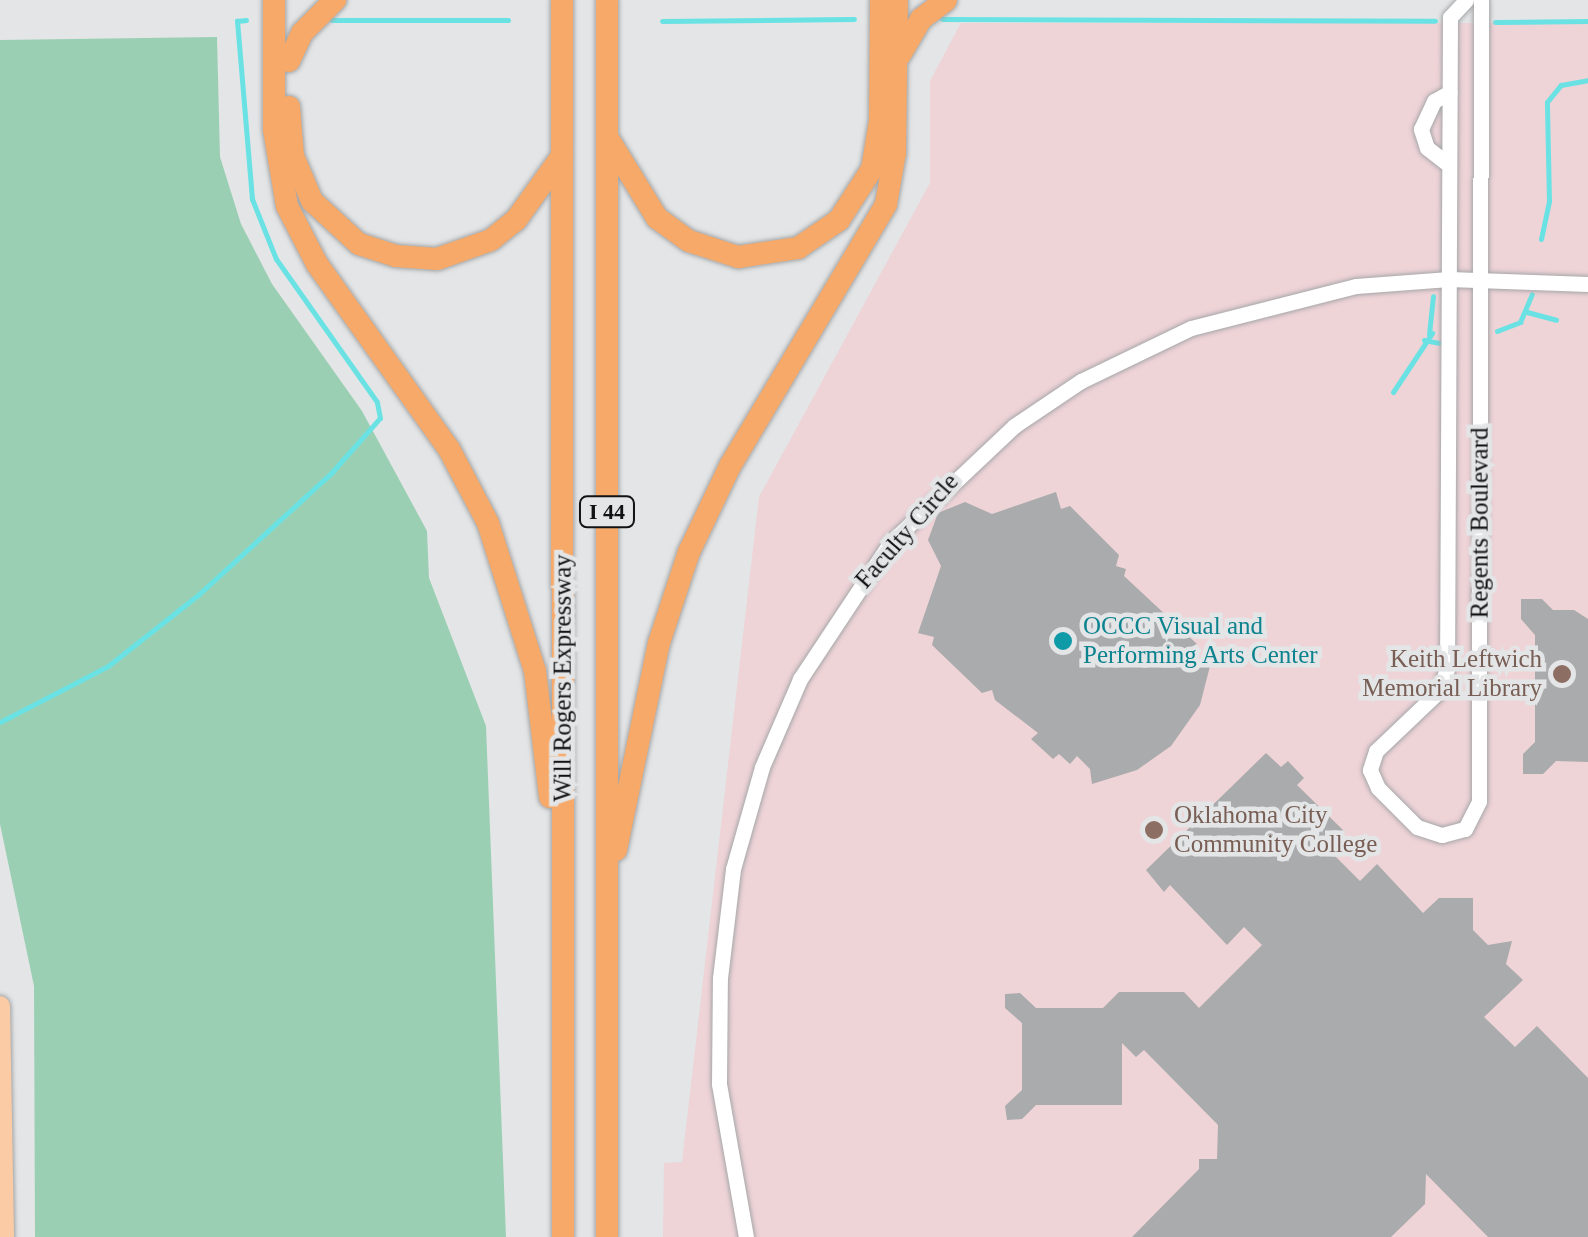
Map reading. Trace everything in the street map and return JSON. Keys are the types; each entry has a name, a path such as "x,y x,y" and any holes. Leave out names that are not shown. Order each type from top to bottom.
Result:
{"highway":[{"path":"274,0 274,130 287,206 316,264 449,449 488,523 535,671 563,900"},
{"path":"289,0 289,128 301,179 327,218 380,252 438,258 491,240 530,204 562,156"},
{"path":"289,61 302,33 334,0"},
{"name":"Will Rogers Expressway","path":"562,0 562,1237"},
{"name":"Will Rogers Expressway","path":"606,1237 607,0"},
{"path":"607,137 643,200 673,232 738,258 798,248 839,220 872,169 880,122 880,0"},
{"path":"607,887 659,643 689,552 730,466 886,204 896,154 897,0"},
{"path":"896,62 921,19 946,0"}],"main road":[{"path":"0,1006 4,1237"}],"street":[{"name":"Regents Boulevard","path":"1466,0 1450,16 1445,681 1376,751 1370,770 1378,788 1417,827 1442,834 1465,829 1479,807 1481,0"},
{"path":"1450,92 1434,101 1421,129 1426,148 1449,157 1482,148"},
{"name":"Faculty Circle","path":"746,1237 719,1084 719,992 734,869 780,722 862,580 981,452 1115,363 1191,328 1278,301 1448,278 1588,284"}],"shaded area":[{"name":"Oklahoma City Community College","path":"961,23 1588,23 1588,1237 663,1237 664,1163 682,1162 759,497 930,183 930,81"}],"green space":[{"path":"217,37 220,157 241,224 272,284 362,411 427,531 429,578 486,726 506,1237 35,1237 34,986 0,824 0,40"}],"building":[{"name":"OCCC Visual and Performing Arts Center","path":"1056,492 1061,509 1070,506 1119,555 1116,566 1126,569 1124,576 1197,644 1180,662 1210,666 1200,705 1171,746 1137,770 1092,784 1090,769 1077,756 1070,764 1059,754 1053,759 1031,739 1038,733 995,700 992,690 982,693 932,645 934,637 918,633 941,566 928,540 938,513 965,502 992,514"},
{"name":"Keith Leftwich Memorial Library","path":"1521,599 1542,599 1553,610 1574,610 1588,619 1588,762 1556,761 1543,774 1523,774 1523,754 1535,742 1535,635 1521,619"},
{"name":"Oklahoma City Community College","path":"1266,753 1281,767 1288,761 1304,778 1297,785 1345,832 1329,850 1360,881 1377,864 1423,913 1439,898 1473,898 1473,930 1488,945 1512,941 1506,964 1523,980 1484,1017 1515,1047 1537,1026 1588,1078 1588,1237 1488,1237 1426,1174 1425,1204 1391,1237 1132,1237 1199,1169 1199,1159 1217,1159 1218,1125 1144,1050 1136,1057 1122,1043 1122,1105 1036,1105 1022,1119 1007,1120 1005,1106 1022,1090 1022,1023 1005,1008 1005,994 1020,993 1036,1008 1103,1008 1119,992 1184,992 1199,1008 1262,945 1244,927 1227,945 1170,885 1164,892 1146,870"}],"waterway":[{"path":"662,21 854,19"},
{"path":"942,19 1435,21"},
{"path":"0,722 108,666 198,595 332,472 380,418 377,402 276,259 252,199 237,21 246,20"},
{"path":"332,20 508,20"},
{"path":"1495,22 1588,21"},
{"path":"1541,239 1549,201 1547,102 1561,85 1588,80"},
{"path":"1497,331 1520,322 1532,294"},
{"path":"1429,334 1433,296"},
{"path":"1527,312 1556,320"},
{"path":"1393,392 1432,333"},
{"path":"1424,340 1439,343"}],"place":[{"name":"OCCC Visual and Performing Arts Center","path":"1063,641"},
{"name":"Keith Leftwich Memorial Library","path":"1562,674"},
{"name":"Oklahoma City Community College","path":"1154,830"}]}
